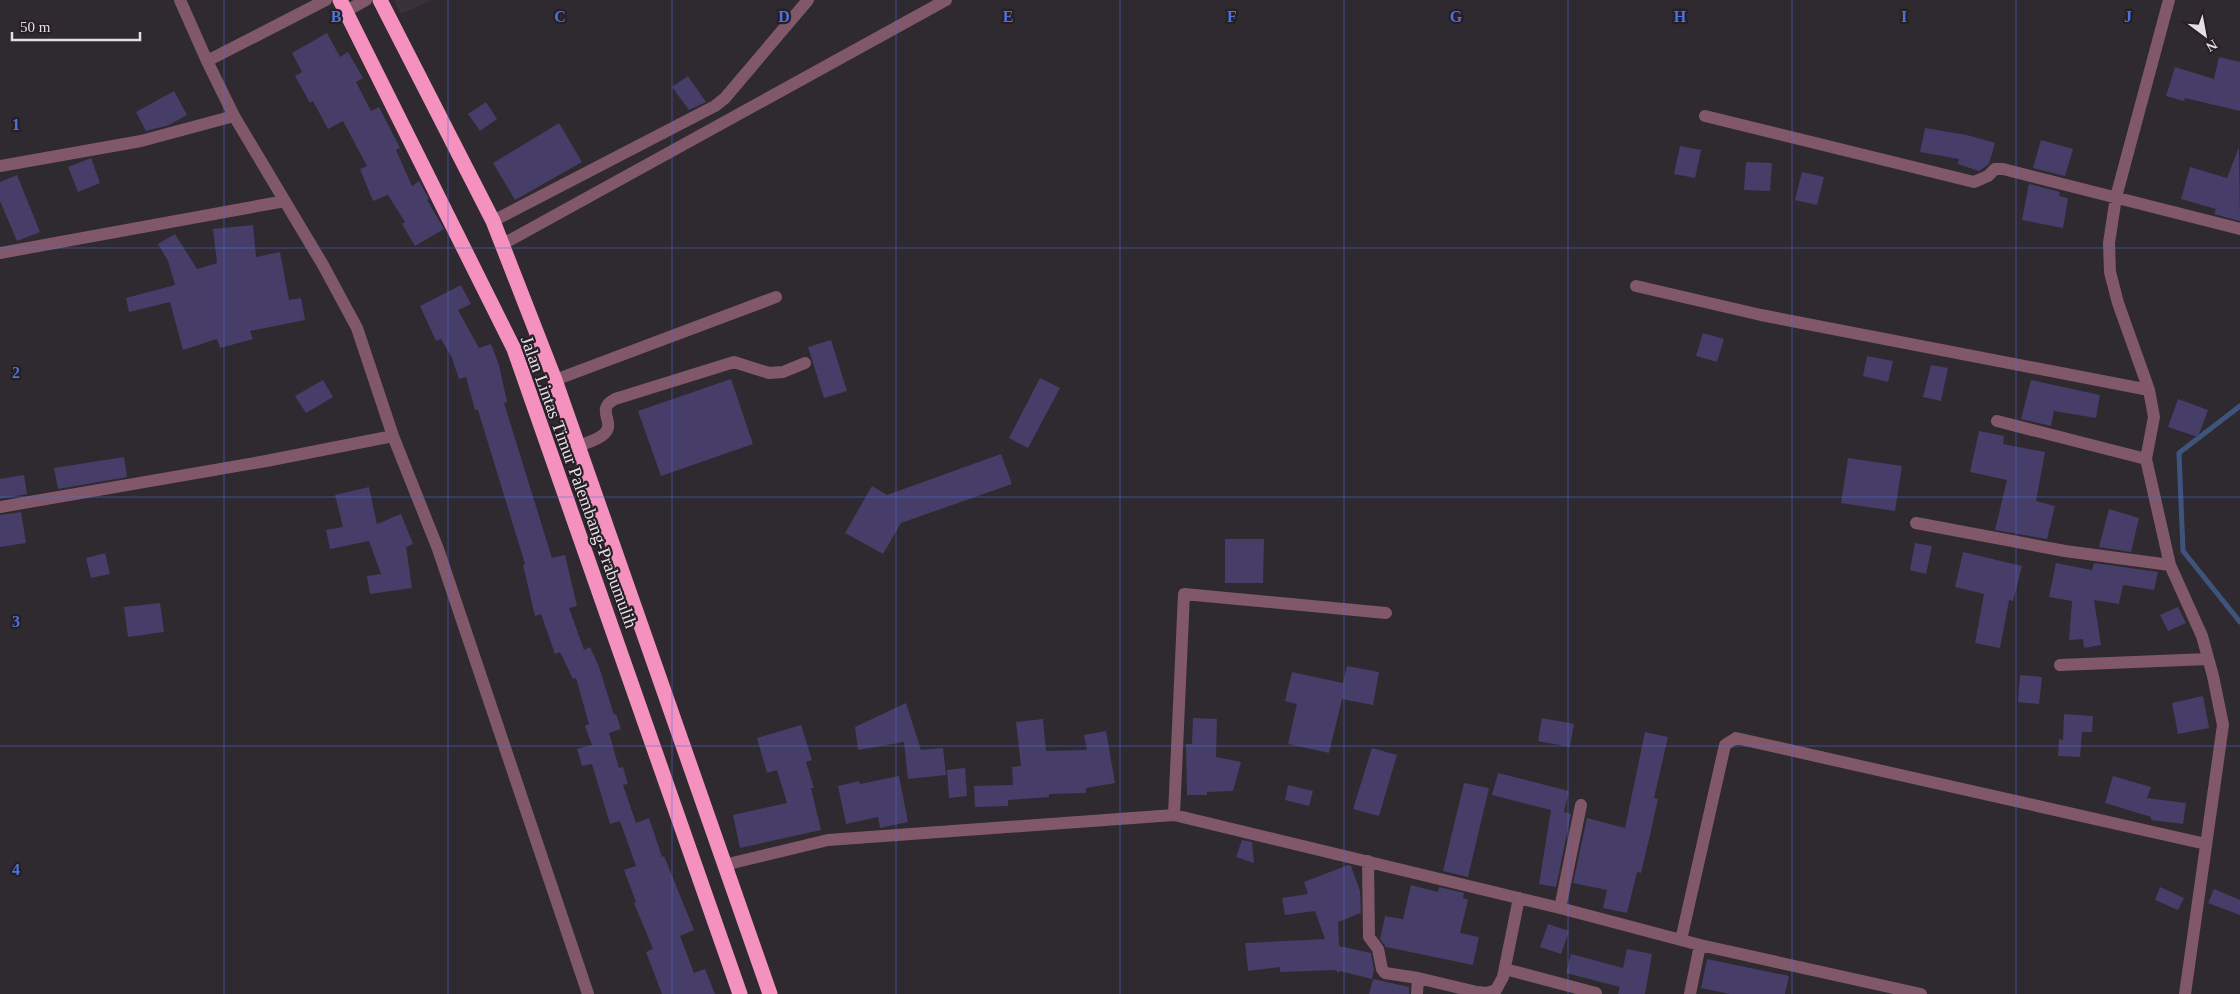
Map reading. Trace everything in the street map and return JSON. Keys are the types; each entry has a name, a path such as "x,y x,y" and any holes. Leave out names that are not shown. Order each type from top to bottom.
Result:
{"highway":[{"name":"Jalan Lintas Timur Palembang-Prabumulih","path":"380,0 493,220 503,244 555,380 770,994"},
{"name":"Jalan Lintas Timur Palembang-Prabumulih","path":"343,5 514,349 740,994"}],"street":[{"path":"180,0 234,116 357,328 393,436 441,559 588,994"},
{"path":"207,61 326,0"},
{"path":"343,5 366,0"},
{"path":"493,220 715,106 725,98 808,0"},
{"path":"503,244 946,0"},
{"path":"2169,0 2116,197 2109,243 2110,272 2132,347 2149,390 2154,417 2146,459 2170,565 2202,636 2223,725 2185,994"},
{"path":"0,166 141,141 234,116"},
{"path":"1705,116 1974,182 1981,180 1995,170 2003,170 2240,229"},
{"path":"0,253 285,201"},
{"path":"1636,286 1761,316 2149,390"},
{"path":"555,380 776,298"},
{"path":"578,446 603,435 608,430 609,423 606,408 608,403 616,399 734,362 769,373 783,372 805,363"},
{"path":"1997,421 2146,459"},
{"path":"0,507 266,461 393,436"},
{"path":"1916,523 2065,551 2170,565"},
{"path":"1174,815 1184,594 1386,613"},
{"path":"2060,665 2208,659"},
{"path":"1682,940 1725,745 1736,738 2206,844"},
{"path":"1560,908 1581,806"},
{"path":"724,865 828,840 1174,815 1560,908 1874,989 1921,994"},
{"path":"1368,861 1370,919 1368,932 1380,955 1382,969 1385,973 1418,978 1487,994 1496,990 1500,985 1505,969 1519,898"},
{"path":"1690,994 1700,945"},
{"path":"1505,969 1596,993"},
{"path":"1417,994 1418,978"}],"shaded area":[{"path":"394,0 432,0 401,14"}],"building":[{"path":"327,33 340,57 348,52 363,78 356,82 371,111 379,107 400,148 396,150 412,186 419,181 429,199 427,200 444,229 415,246 402,224 405,222 388,195 373,201 360,169 367,166 343,121 328,129 313,101 310,103 295,76 302,72 292,53"},
{"path":"2219,57 2240,62 2240,111 2185,98 2184,101 2166,96 2175,67 2214,79"},
{"path":"688,76 706,102 689,110 672,87"},
{"path":"174,91 187,115 169,125 146,131 136,112"},
{"path":"486,102 497,119 480,131 468,114"},
{"path":"559,123 582,162 515,200 493,163"},
{"path":"1925,128 1967,135 1995,143 1989,164 1979,171 1958,164 1959,159 1920,152"},
{"path":"2041,140 2073,149 2065,176 2033,168"},
{"path":"1680,146 1701,150 1695,178 1674,174"},
{"path":"2239,147 2240,221 2214,214 2216,209 2181,199 2190,167 2227,178"},
{"path":"91,158 100,183 78,192 68,167"},
{"path":"1746,162 1772,163 1770,191 1744,190"},
{"path":"1802,172 1824,177 1817,205 1795,200"},
{"path":"17,175 40,232 17,241 0,201 0,182"},
{"path":"2029,184 2060,192 2059,196 2068,198 2063,228 2022,220"},
{"path":"253,225 256,257 280,252 289,300 301,298 305,320 250,331 253,339 220,348 217,339 183,350 170,302 129,312 126,298 175,285 168,261 158,244 175,234 197,269 217,263 213,229"},
{"path":"461,285 471,304 458,310 479,348 491,344 499,365 507,402 504,403 552,558 565,555 577,606 569,608 584,650 590,647 599,667 614,715 616,714 621,729 609,733 619,768 623,767 628,784 623,785 636,823 649,818 662,857 664,856 694,930 680,936 694,973 705,969 715,994 662,994 646,952 653,949 634,903 636,902 624,870 636,866 620,821 610,824 592,764 582,766 577,749 592,745 585,726 589,724 576,678 573,679 560,652 555,654 541,614 535,616 523,565 525,564 478,410 475,410 466,377 459,379 452,358 441,339 436,341 420,306"},
{"path":"1703,333 1724,339 1717,362 1696,356"},
{"path":"831,340 847,391 824,398 808,347"},
{"path":"1867,356 1893,361 1888,382 1863,376"},
{"path":"1931,365 1948,368 1941,401 1923,397"},
{"path":"1040,378 1060,388 1028,448 1009,438"},
{"path":"731,379 753,444 661,476 638,411"},
{"path":"323,380 333,397 306,413 295,396"},
{"path":"2031,380 2100,395 2096,418 2054,411 2051,426 2021,419"},
{"path":"2178,399 2208,410 2198,437 2168,427"},
{"path":"1979,431 2004,436 2003,444 2045,452 2036,501 2055,506 2047,539 1995,530 2007,480 1970,472"},
{"path":"1001,454 1012,484 901,523 883,554 845,533 872,486 887,495"},
{"path":"124,457 127,477 58,489 54,468"},
{"path":"1848,458 1902,466 1895,511 1841,503"},
{"path":"24,475 27,494 0,499 0,479"},
{"path":"369,487 377,524 401,514 413,544 406,547 412,588 370,594 367,576 381,574 369,541 330,549 326,530 343,527 335,495"},
{"path":"2109,509 2139,518 2131,552 2099,547"},
{"path":"21,512 26,543 0,547 0,515"},
{"path":"1225,539 1264,539 1263,583 1225,583"},
{"path":"1915,543 1932,546 1926,574 1910,570"},
{"path":"1963,552 2022,566 2013,601 2009,600 2000,648 1975,643 1984,594 1955,587"},
{"path":"105,553 110,574 91,578 86,558"},
{"path":"2056,563 2092,570 2094,563 2158,572 2154,590 2123,585 2119,604 2094,600 2101,645 2084,648 2083,639 2069,640 2072,601 2049,597"},
{"path":"160,603 164,632 128,637 124,607"},
{"path":"2178,607 2186,623 2168,631 2160,615"},
{"path":"1347,666 1379,672 1373,705 1342,699 1329,753 1288,744 1297,704 1285,701 1292,672 1343,683"},
{"path":"2020,675 2042,677 2039,704 2018,702"},
{"path":"2203,696 2209,728 2178,734 2172,703"},
{"path":"906,703 921,750 943,748 946,775 908,779 904,742 858,750 855,727"},
{"path":"2064,714 2093,716 2092,732 2082,732 2080,757 2058,756 2059,739 2063,740"},
{"path":"1193,718 1217,719 1216,757 1241,762 1233,791 1207,792 1207,795 1187,795 1186,744 1192,744"},
{"path":"1542,718 1574,724 1570,747 1538,741"},
{"path":"1043,719 1046,751 1087,750 1084,735 1106,731 1115,783 1086,788 1086,793 1049,794 1049,797 1008,800 1008,806 975,807 974,786 1013,785 1012,767 1021,766 1016,722"},
{"path":"801,725 812,760 806,762 814,788 811,788 821,830 740,848 733,815 787,803 777,770 767,773 757,738"},
{"path":"1645,732 1668,737 1654,798 1658,799 1650,835 1641,873 1637,872 1627,913 1603,908 1607,890 1573,883 1587,818 1625,828"},
{"path":"1372,748 1397,755 1379,816 1353,809"},
{"path":"965,768 967,796 949,798 947,770"},
{"path":"1498,773 1569,791 1564,812 1571,814 1556,887 1539,884 1551,810 1492,795"},
{"path":"899,776 908,822 880,828 878,817 846,824 838,786 859,781 860,784"},
{"path":"2113,776 2151,787 2147,798 2186,803 2183,824 2151,820 2151,817 2105,803"},
{"path":"1464,783 1489,788 1468,877 1443,871"},
{"path":"1288,785 1313,791 1309,806 1285,800"},
{"path":"1242,840 1252,842 1254,863 1236,857"},
{"path":"1348,865 1351,866 1360,891 1361,913 1338,922 1339,946 1371,953 1374,970 1372,979 1340,971 1338,973 1336,970 1280,972 1280,967 1248,971 1245,943 1325,939 1315,911 1285,915 1282,898 1308,894 1304,882"},
{"path":"1411,885 1438,892 1439,887 1464,893 1463,898 1468,900 1460,933 1479,937 1473,965 1386,947 1380,939 1385,916 1403,919"},
{"path":"2160,887 2184,898 2178,910 2155,900"},
{"path":"2214,889 2240,900 2240,915 2208,903"},
{"path":"1548,924 1569,931 1561,954 1540,947"},
{"path":"1627,949 1652,954 1645,994 1618,994 1620,987 1566,973 1571,954 1623,968"},
{"path":"1707,959 1789,976 1785,994 1730,994 1701,988"},
{"path":"1373,979 1409,987 1409,994 1369,994"}],"waterway":[{"path":"2240,406 2179,453 2183,551 2240,622"}]}
